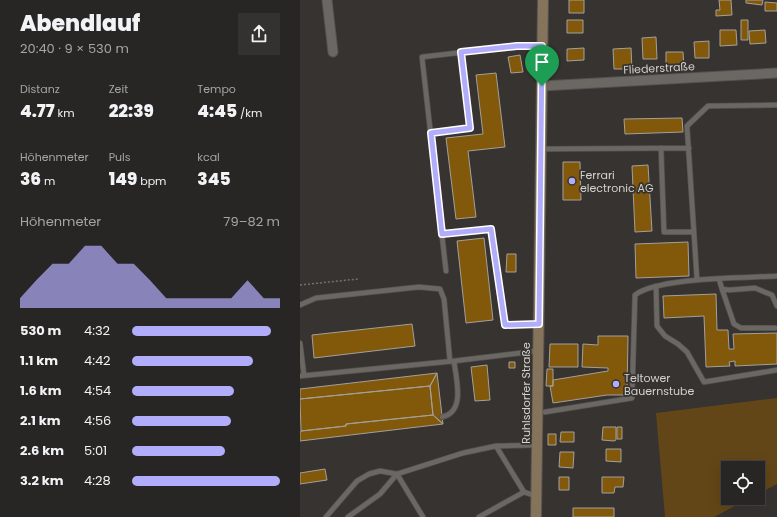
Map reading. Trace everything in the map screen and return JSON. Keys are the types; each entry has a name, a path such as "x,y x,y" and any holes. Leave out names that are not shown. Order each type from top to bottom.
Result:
{"main road":[{"name":"Ruhlsdorfer Straße","path":"536,517 543,0"}],"street":[{"path":"327,0 333,52"},
{"name":"Fliederstraße","path":"542,86 777,73"}],"lane":[{"path":"446,272 422,57 517,46 542,46"},
{"path":"431,133 470,128 461,52"},
{"path":"697,280 687,126 708,106 777,104"},
{"path":"660,148 664,232 694,232"},
{"path":"541,149 688,148"},
{"path":"492,234 505,325 539,324"},
{"path":"545,412 632,398 635,295 640,290 697,280 777,276"},
{"path":"719,279 734,324 741,328 775,328"},
{"path":"656,286 657,326 664,336 687,352 704,382 777,370"},
{"path":"300,305 316,298 420,287 440,289 444,299 458,404 455,410 448,416 442,417"},
{"path":"722,289 729,290 755,288 772,295 777,306"},
{"path":"300,343 302,376 538,351"},
{"path":"326,517 357,481 369,474 380,472 397,474 463,453 496,446 538,445"},
{"path":"496,446 524,492 537,496"},
{"path":"348,517 380,494 397,474"},
{"path":"397,474 422,517"},
{"path":"479,517 487,515 524,492"}],"path":[{"path":"442,234 491,229 492,234"},
{"path":"300,285 358,279"}],"shaded area":[{"path":"777,398 777,484 765,490 765,461 721,461 721,505 737,505 714,517 665,517 656,413"}],"building":[{"path":"569,0 584,0 584,13 569,13"},
{"path":"719,0 731,0 732,15 716,16 716,10 720,10"},
{"path":"746,0 763,0 762,5 746,3"},
{"path":"765,2 777,3 777,11 765,11"},
{"path":"567,20 583,20 583,33 567,33"},
{"path":"741,20 748,20 748,40 741,40"},
{"path":"720,30 736,30 737,45 720,46"},
{"path":"765,30 766,43 750,44 749,31"},
{"path":"656,37 657,59 643,59 642,38"},
{"path":"709,41 709,58 695,58 694,42"},
{"path":"584,48 584,60 567,61 567,49"},
{"path":"631,48 632,69 614,69 613,49"},
{"path":"666,52 683,52 684,68 666,69"},
{"path":"520,55 523,72 511,73 508,57"},
{"path":"496,73 505,147 468,151 476,217 456,219 446,138 483,134 476,75"},
{"path":"682,118 683,132 625,134 624,119"},
{"name":"Ferrari electronic AG","path":"563,162 580,162 581,200 563,200"},
{"path":"648,165 652,231 635,232 632,166"},
{"path":"484,238 493,320 466,323 457,241"},
{"path":"688,242 689,276 636,278 635,244"},
{"path":"507,254 516,254 516,272 506,272"},
{"path":"716,294 717,330 728,330 729,349 734,349 733,334 777,333 777,364 735,366 735,361 729,362 730,366 706,367 704,316 664,318 663,296"},
{"path":"412,324 415,346 314,358 312,335"},
{"path":"598,336 628,336 627,395 607,395 553,403 550,386 553,386 553,380 608,371 608,368 582,367 583,344 598,345"},
{"path":"550,344 578,344 578,367 549,367"},
{"path":"509,362 515,362 515,368 509,368"},
{"path":"487,365 490,400 475,401 471,367"},
{"path":"547,369 553,369 553,386 546,386"},
{"path":"437,373 443,424 433,415 430,386"},
{"path":"437,373 430,386 300,399 300,389"},
{"path":"430,386 433,415 346,424 346,426 301,431 300,399"},
{"path":"433,415 443,424 300,441 301,431 346,426 346,424"},
{"path":"603,427 616,427 616,440 602,440"},
{"path":"617,427 622,427 622,439 617,439"},
{"path":"561,432 574,432 574,442 560,442"},
{"path":"548,434 556,434 556,445 548,445"},
{"path":"606,449 621,449 621,462 606,461"},
{"path":"560,452 574,452 573,468 559,467"},
{"path":"325,469 327,480 300,484 300,473"},
{"path":"559,477 569,477 569,490 559,490"},
{"path":"602,477 624,477 623,487 615,487 614,493 602,493"},
{"path":"573,508 614,508 614,517 573,517"}],"place":[{"name":"Ferrari electronic AG","path":"572,181"},
{"name":"Teltower Bauernstube","path":"616,384"}],"route":[{"path":"517,46 542,46 542,86 539,324 505,325 491,229 442,234 431,133 470,128 461,52 517,46"}]}
